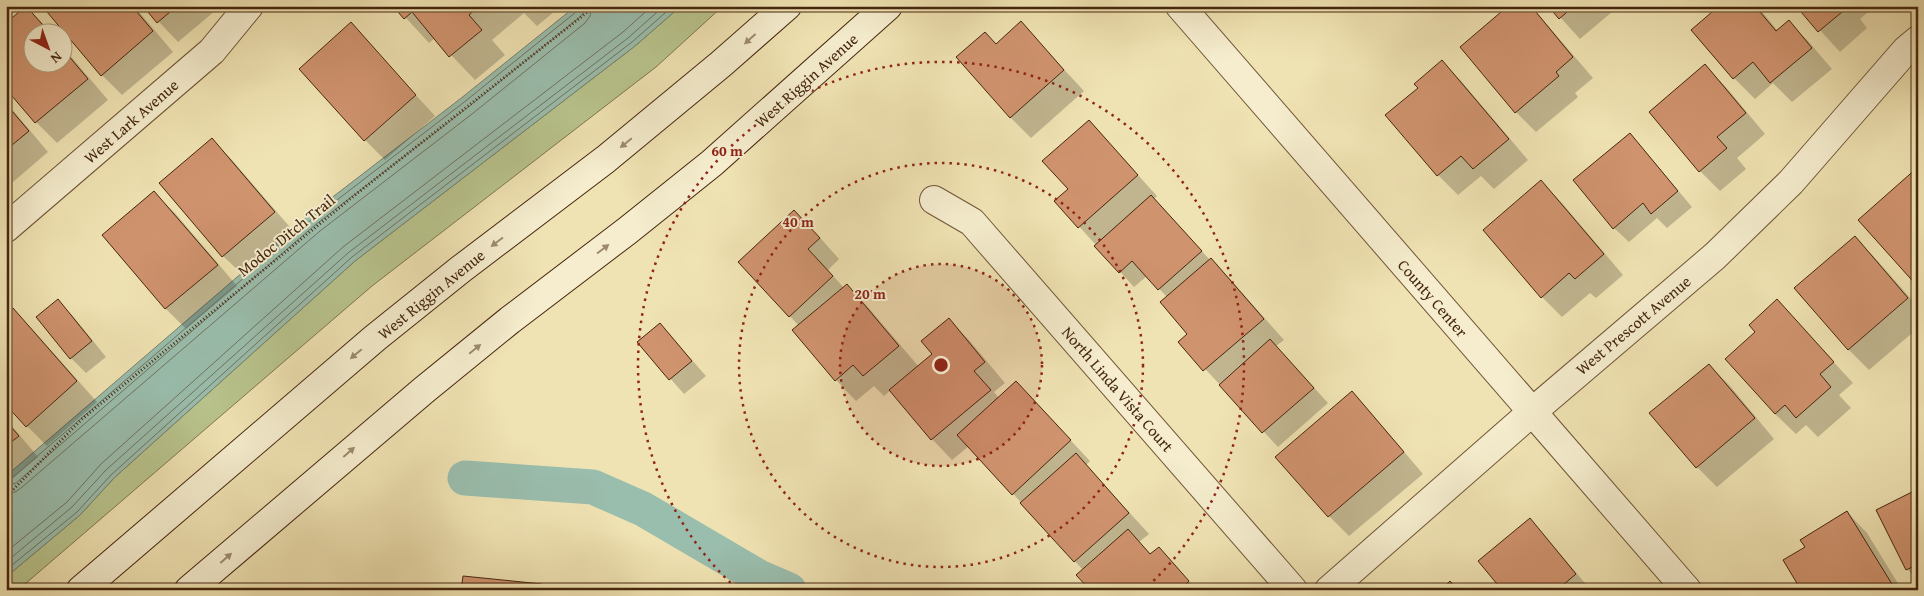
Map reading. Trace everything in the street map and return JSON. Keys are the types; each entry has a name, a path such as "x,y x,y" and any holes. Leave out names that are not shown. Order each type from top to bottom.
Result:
{"street":[{"name":"West Lark Avenue","path":"6,228 212,51 249,6"},
{"name":"West Riggin Avenue","path":"81,590 390,326 461,269 613,153 721,64 787,6"},
{"name":"West Riggin Avenue","path":"189,590 424,390 510,320 634,226 712,163 888,6"},
{"name":"County Center","path":"1180,6 1687,590"},
{"name":"West Prescott Avenue","path":"1329,590 1532,412 1715,256 1791,182 1906,50 1918,40"},
{"name":"North Linda Vista Court","path":"934,200 972,222 1293,590"}],"path":[{"name":"Modoc Ditch Trail","path":"6,497 82,419 350,199 595,6"}],"green space":[{"path":"681,6 723,6 656,67 372,286 18,590 6,590 6,577 80,515 114,478 355,261 635,46"}],"water":[{"path":"576,6 681,6 635,46 355,261 114,478 80,515 6,577 6,476 308,216 460,99"}],"building":[{"path":"26,6 40,22 22,22 22,72 72,72 72,60 88,79 35,123 6,89 6,23"},
{"path":"42,6 132,6 153,31 101,76 72,42 72,22 55,22"},
{"path":"143,6 177,6 157,23"},
{"path":"393,6 479,6 469,15 482,30 449,57 412,12 404,19"},
{"path":"1508,6 1531,6 1573,57 1556,72 1559,76 1515,113 1460,47"},
{"path":"1548,6 1574,6 1559,19"},
{"path":"1719,6 1755,6 1776,31 1789,20 1812,48 1770,83 1753,62 1733,79 1691,30"},
{"path":"1796,6 1847,6 1848,7 1818,32"},
{"path":"1021,21 1064,70 1010,118 956,57 985,32 996,44"},
{"path":"351,22 416,95 364,141 299,69"},
{"path":"1442,60 1509,139 1473,169 1461,156 1437,176 1385,115 1418,88 1414,84"},
{"path":"1705,64 1746,113 1717,137 1727,148 1699,172 1649,112"},
{"path":"6,104 29,131 6,150"},
{"path":"1089,120 1138,175 1078,228 1054,201 1068,189 1042,161"},
{"path":"1630,133 1678,191 1651,214 1643,203 1613,229 1573,180"},
{"path":"212,138 275,212 222,257 159,183"},
{"path":"1918,167 1918,287 1858,220"},
{"path":"1541,180 1604,254 1575,279 1569,273 1541,298 1483,230"},
{"path":"154,191 218,265 165,309 102,235"},
{"path":"1151,195 1202,251 1158,290 1132,261 1119,273 1094,246"},
{"path":"794,210 820,238 808,249 833,276 789,317 738,262"},
{"path":"1855,236 1908,298 1848,350 1794,288"},
{"path":"1211,258 1264,319 1203,371 1178,342 1187,334 1160,302"},
{"path":"847,284 899,346 863,376 853,365 835,381 792,330"},
{"path":"58,299 92,341 70,359 36,317"},
{"path":"1777,299 1834,362 1820,374 1831,387 1796,418 1785,405 1775,414 1725,359 1755,332 1749,325"},
{"path":"13,308 77,381 26,427 6,405 6,313"},
{"path":"949,318 985,362 974,371 991,390 931,440 889,390 932,354 921,341"},
{"path":"660,323 692,361 669,380 637,342"},
{"path":"1270,339 1314,388 1262,433 1219,385"},
{"path":"1709,364 1755,418 1696,468 1649,413"},
{"path":"1016,381 1071,440 1012,495 957,435"},
{"path":"1352,391 1404,452 1328,517 1275,457"},
{"path":"6,421 19,436 6,446"},
{"path":"1076,453 1129,513 1074,562 1020,503"},
{"path":"1918,489 1918,564 1906,570 1876,510"},
{"path":"1847,511 1894,590 1801,590 1783,560 1805,547 1800,540"},
{"path":"1530,518 1576,574 1557,590 1502,590 1478,561"},
{"path":"1128,529 1150,554 1159,547 1189,581 1180,590 1090,590 1076,575"},
{"path":"463,576 542,584 542,590 461,590"},
{"path":"1450,581 1458,590 1441,590"}],"waterway":[{"path":"465,478 593,487 643,509 759,577 789,590"}]}
